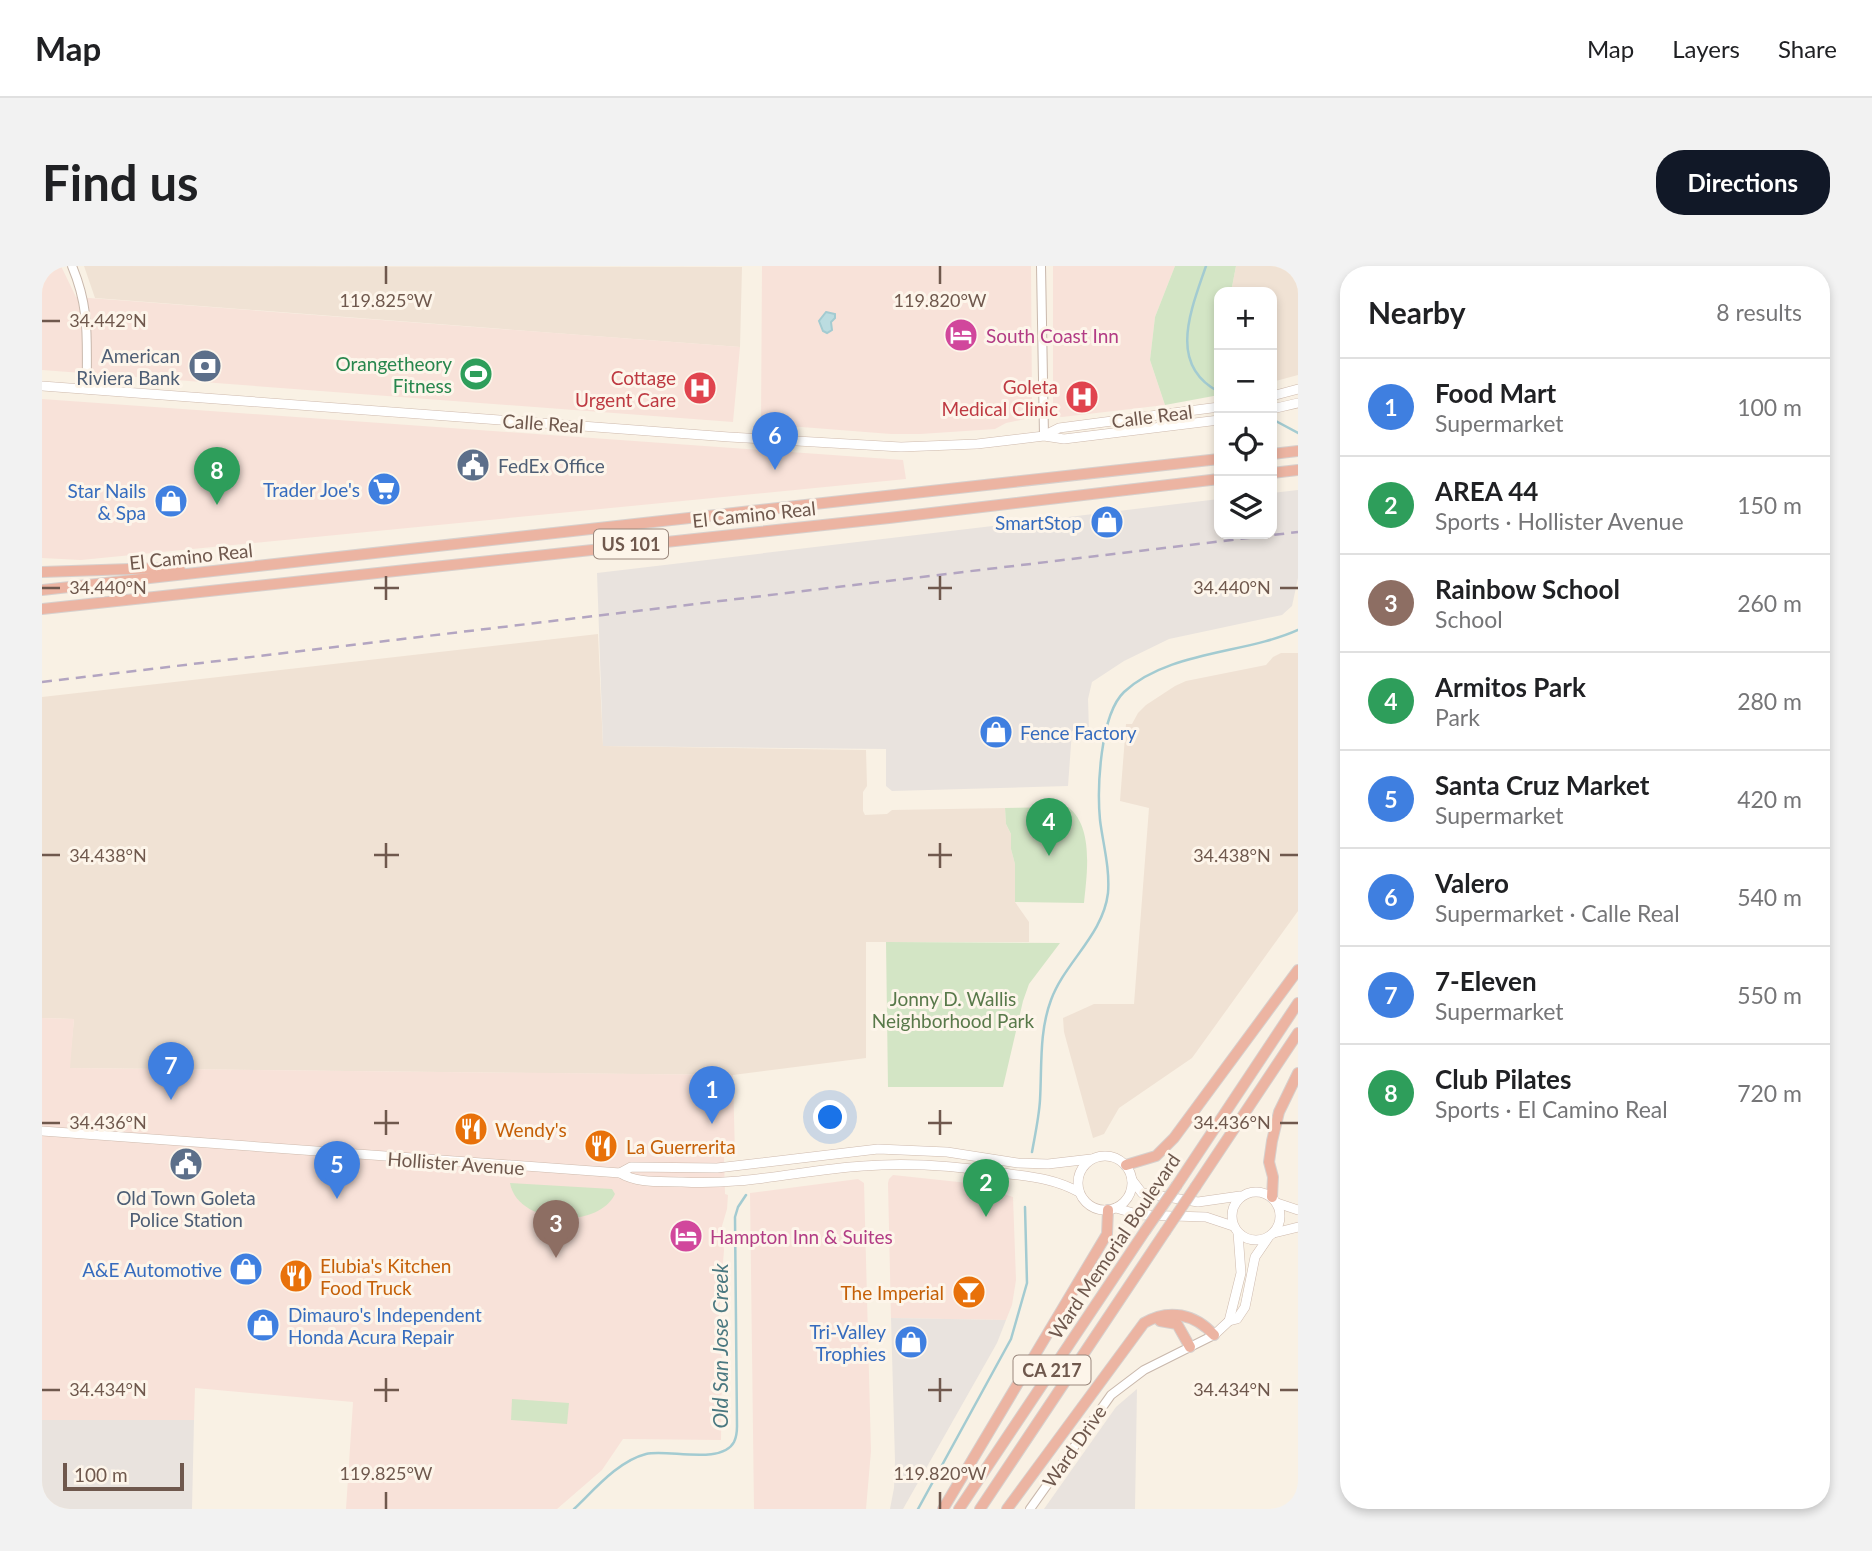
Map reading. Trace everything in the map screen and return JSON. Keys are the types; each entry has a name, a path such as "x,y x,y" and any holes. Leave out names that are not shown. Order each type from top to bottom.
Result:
{"highway":[{"name":"El Camino Real","path":"42,590 1214,460"},
{"path":"1277,472 1298,470"},
{"name":"El Camino Real","path":"42,609 889,518 1214,480"},
{"path":"42,572 160,568 200,573"},
{"path":"1126,1165 1156,1156 1174,1138 1298,970"},
{"name":"Ward Memorial Boulevard","path":"959,1509 1298,1003"},
{"name":"Ward Memorial Boulevard","path":"980,1509 1298,1033"},
{"path":"1274,1200 1269,1162 1272,1141 1279,1112 1298,1073"},
{"path":"943,1509 1107,1234 1112,1209"},
{"path":"1007,1509 1132,1337 1152,1318 1174,1314 1195,1320 1214,1335"},
{"path":"1141,1328 1163,1321 1177,1324 1190,1347"}],"main road":[{"name":"Calle Real","path":"42,386 901,447 977,444 1044,436 1064,439 1214,421"},
{"path":"1277,395 1298,389"},
{"path":"1277,408 1298,402"},
{"name":"Calle Real","path":"1044,436 1059,428 1214,408"},
{"name":"Hollister Avenue","path":"42,1131 620,1173 630,1179 719,1183 852,1167 963,1167 1046,1178 1079,1192"},
{"name":"Hollister Avenue","path":"620,1173 631,1167 717,1168 877,1149 947,1152 1018,1163 1048,1164 1091,1159"},
{"path":"1298,1210 1257,1191 1242,1196 1198,1202 1142,1193 1132,1180 1126,1165 1107,1155 1091,1159 1079,1174 1079,1192 1091,1206 1140,1215 1206,1217 1253,1241 1298,1227"},
{"path":"1112,1209 1129,1196 1132,1180"},
{"path":"1229,1321 1241,1273 1232,1209 1242,1196"},
{"path":"1271,1235 1280,1218 1274,1200"},
{"name":"Ward Drive","path":"1214,1335 1229,1321 1237,1319 1245,1307 1255,1257 1271,1235"}],"street":[{"path":"72,266 86,312 87,389"},
{"path":"1041,266 1044,436"},
{"name":"Ward Drive","path":"1030,1509 1111,1395 1144,1370 1214,1335"}],"shaded area":[{"path":"42,266 61,266 76,297 740,347 733,422 42,370"},
{"path":"84,266 742,267 740,347 95,298"},
{"path":"762,266 1031,266 1030,418 1006,423 995,429 920,434 763,424"},
{"path":"1053,266 1175,266 1155,317 1150,360 1165,405 1056,416 1053,412"},
{"path":"1236,266 1298,266 1298,375 1277,381 1277,287 1232,287"},
{"path":"42,399 903,460 906,479 81,560 42,558"},
{"path":"1298,490 1298,578 1292,606 1282,615 1169,639 1124,661 1092,682 1088,699 1089,731 1072,731 1068,786 892,791 886,786 886,749 603,746 597,573 1214,500 1214,539 1277,539 1277,492"},
{"path":"598,634 603,746 866,750 867,786 863,792 865,815 887,814 892,810 1005,808 1015,864 1015,902 1029,922 1029,942 866,942 866,1058 733,1075 69,1068 74,1019 42,1018 42,697"},
{"path":"1281,653 1298,653 1298,911 1192,1058 1119,1108 1104,1134 1093,1138 1064,1032 1063,1018 1094,1004 1134,1004 1149,808 1120,801 1126,724 1132,724 1146,705 1175,686 1186,681 1266,665"},
{"path":"42,1018 74,1019 70,1068 733,1075 735,1156 724,1157 725,1194 728,1195 722,1226 724,1250 717,1339 722,1358 721,1440 623,1439 602,1470 557,1509 346,1509 353,1402 195,1388 194,1420 42,1420"},
{"path":"893,1175 968,1183 1013,1197 1016,1280 1012,1305 1006,1320 891,1318 888,1183"},
{"path":"858,1179 864,1183 871,1451 866,1509 754,1509 750,1193"},
{"path":"891,1318 1006,1320 997,1343 903,1509 890,1509 895,1461"},
{"path":"1137,1389 1135,1509 1044,1509 1116,1407"},
{"path":"42,1420 194,1420 192,1509 42,1509"}],"green space":[{"path":"1175,266 1236,266 1232,287 1214,287 1214,396 1165,405 1150,360 1155,317"},
{"path":"1068,807 1082,826 1085,838 1087,865 1084,903 1015,902 1015,864 1005,808"},
{"name":"Jonny D. Wallis Neighborhood Park","path":"886,942 1060,943 1029,984 1003,1087 888,1087"},
{"path":"510,1183 612,1189 615,1194 606,1206 592,1214 576,1218 558,1218 527,1207 516,1197"},
{"path":"512,1399 569,1403 567,1424 511,1420"}],"water":[{"path":"826,312 835,314 831,322 832,330 827,333 823,331 819,321"}],"waterway":[{"path":"1206,266 1190,318 1188,352 1193,367 1203,381 1214,389"},
{"path":"1277,422 1298,433"},
{"path":"1032,1152 1047,1012 1057,986 1099,922 1108,893 1099,790 1105,734 1116,703 1124,692 1162,668 1298,630"},
{"name":"Old San Jose Creek","path":"574,1509 607,1477 636,1458 656,1453 707,1455 728,1449 734,1442 737,1426 735,1217 746,1195"},
{"path":"918,1509 1011,1339 1027,1283 1025,1207"}],"railway":[{"path":"42,682 1298,532"}],"place":[{"name":"South Coast Inn","path":"961,335"},
{"name":"American Riviera Bank","path":"205,366"},
{"name":"Orangetheory Fitness","path":"476,374"},
{"name":"Cottage Urgent Care","path":"700,388"},
{"name":"Goleta Medical Clinic","path":"1082,397"},
{"name":"FedEx Office","path":"473,465"},
{"name":"Valero","path":"775,470"},
{"name":"Trader Joe's","path":"384,489"},
{"name":"Star Nails & Spa","path":"171,501"},
{"name":"Club Pilates","path":"217,505"},
{"name":"SmartStop","path":"1107,522"},
{"name":"Fence Factory","path":"996,732"},
{"name":"Armitos Park","path":"1049,856"},
{"name":"7-Eleven","path":"171,1100"},
{"name":"Food Mart","path":"712,1124"},
{"name":"Wendy's","path":"471,1129"},
{"name":"La Guerrerita","path":"601,1146"},
{"name":"Old Town Goleta Police Station","path":"186,1164"},
{"name":"Santa Cruz Market","path":"337,1199"},
{"name":"AREA 44","path":"986,1217"},
{"name":"Hampton Inn & Suites","path":"686,1236"},
{"name":"Rainbow School","path":"556,1258"},
{"name":"A&E Automotive","path":"246,1269"},
{"name":"Elubia's Kitchen Food Truck","path":"296,1276"},
{"name":"The Imperial","path":"969,1292"},
{"name":"Dimauro's Independent Honda Acura Repair","path":"263,1325"},
{"name":"Tri-Valley Trophies","path":"911,1342"}]}
